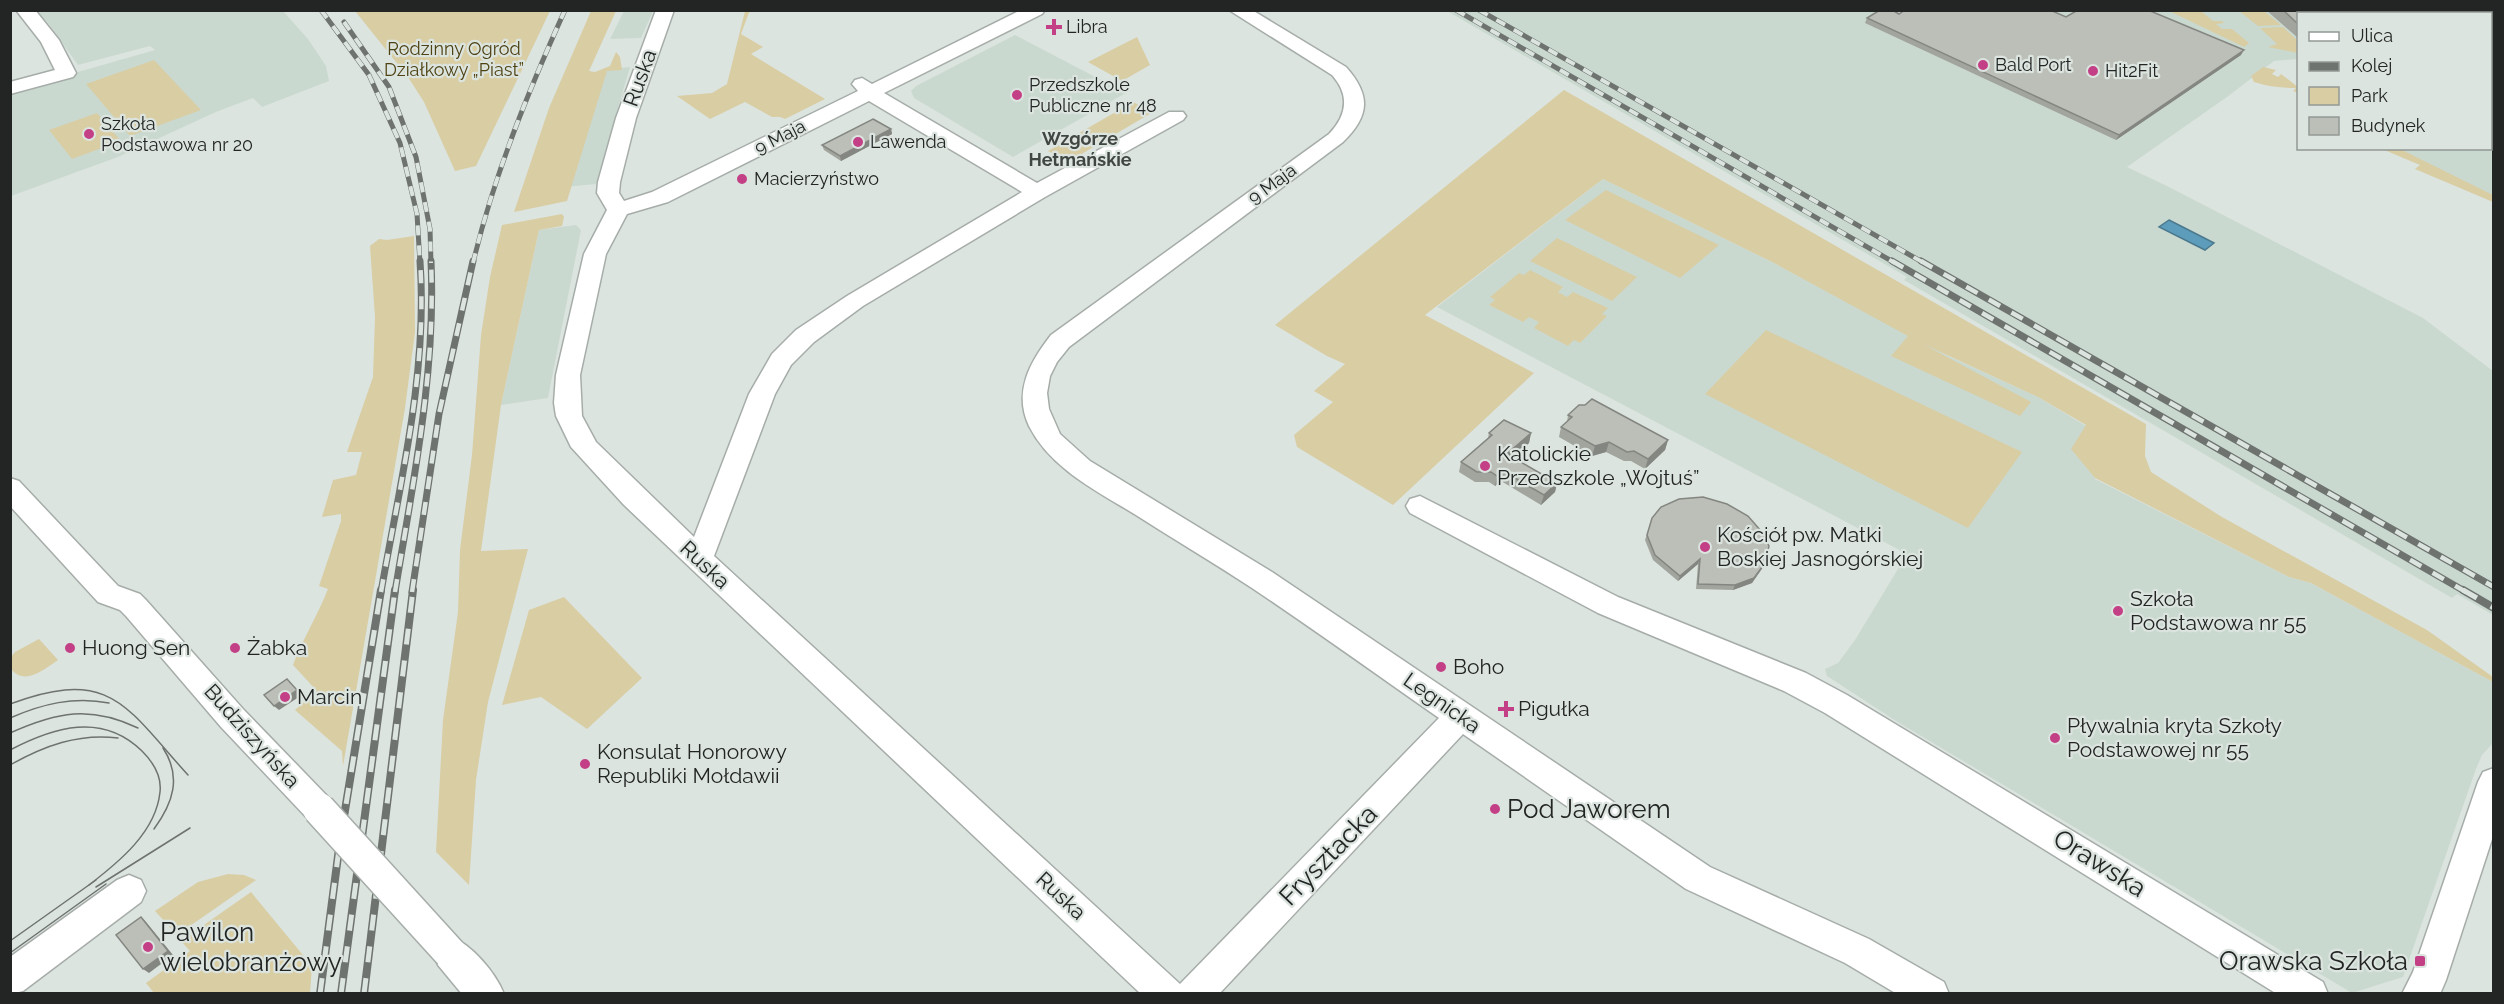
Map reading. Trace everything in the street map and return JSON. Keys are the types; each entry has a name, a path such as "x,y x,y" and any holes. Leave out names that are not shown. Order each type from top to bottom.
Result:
{"street":[{"path":"10,88 66,73 50,40 25,10"},
{"name":"Ruska","path":"664,10 626,118 609,182 608,194 618,210 595,254 568,375 569,416 580,440 634,498 1167,993"},
{"name":"9 Maja","path":"618,210 660,197 866,88 1036,10"},
{"name":"9 Maja","path":"1052,350 1068,334 1336,138 1352,121 1356,99 1352,86 1345,76 1328,62 1238,10"},
{"path":"866,88 1037,192"},
{"path":"699,559 762,394 774,371 788,352 813,329 843,308 1037,192 1176,116"},
{"name":"Legnicka","path":"1052,350 1037,378 1034,395 1036,411 1046,435 1067,458 1201,544 1262,580 1698,878 1857,951 1931,993"},
{"name":"Budziszyńska","path":"10,488 108,594 130,602 232,718 335,825 486,993"},
{"name":"Orawska","path":"1420,506 1608,605 1795,682 1888,735 2310,993"},
{"name":"Frysztacka","path":"1194,993 1461,716"},
{"path":"2420,993 2428,980 2493,782"},
{"path":"10,979 129,891"}],"shaded area":[{"path":"36,11 283,11 308,39 326,66 329,81 262,107 253,98 216,112 118,157 11,196 11,91 155,50 150,46 78,65 48,23"},
{"path":"624,11 653,11 641,38 610,39"},
{"path":"1447,11 2493,11 2493,50 2492,12 2297,12 2297,59 2274,61 2127,167 2423,318 2493,371 2493,615 2457,594 2452,598 1904,280 1907,277"},
{"name":"Przedszkole Publiczne nr 48","path":"1015,35 1126,93 1013,157 914,98 911,91 916,86"},
{"path":"630,67 596,184 565,187 563,179 600,70"},
{"path":"2492,70 2493,70 2493,201 2391,150 2492,150"},
{"name":"Szkoła Podstawowa nr 55","path":"1603,179 1772,262 1948,356 2038,397 2086,426 2095,479 2289,577 2311,583 2493,682 2493,743 2482,755 2476,769 2403,977 2352,993 1896,721 1827,676 1825,669 1838,663 1855,640 1907,554 1437,307"},
{"path":"576,225 581,230 548,398 501,405 539,230"}],"green space":[{"path":"750,10 741,34 763,47 751,54 825,99 785,119 772,117 745,102 710,119 677,96 712,93 727,84 745,11"},
{"name":"Rodzinny Ogród Działkowy „Piast”","path":"355,11 550,11 476,166 455,171 424,102 408,77"},
{"path":"591,11 616,11 589,71 595,72 610,66 616,52 620,57 622,70 607,71 567,201 514,212 549,108"},
{"path":"2169,11 2201,11 2213,21 2222,21 2224,23 2216,24 2222,29 2232,29 2249,43 2244,47"},
{"path":"2239,11 2264,11 2281,25 2258,26"},
{"path":"2283,27 2297,40 2297,53 2268,47 2277,44 2260,28"},
{"path":"1137,37 1150,65 1122,81 1088,62"},
{"path":"154,60 201,110 130,136 86,84"},
{"path":"2263,67 2276,70 2272,74 2278,77 2281,74 2297,86 2297,93 2293,91 2296,88 2276,87 2254,82 2251,76"},
{"path":"1564,90 2146,424 2145,456 2151,472 2222,517 2427,630 2493,677 2493,682 2311,583 2289,577 2095,478 2071,449 2086,425 2038,397 1923,344 2031,402 2020,416 1891,356 1908,336 1772,262 1603,179 1425,315 1534,373 1393,505 1297,447 1294,435 1333,402 1314,391 1345,364 1275,325"},
{"path":"1133,102 1153,112 1068,162 1048,151"},
{"path":"97,113 121,141 72,159 49,130"},
{"path":"2384,150 2402,150 2493,195 2493,202 2415,169 2420,165"},
{"path":"1606,190 1719,245 1680,278 1565,220"},
{"path":"562,214 564,217 562,226 539,230 501,405 481,551 528,549 488,702 476,780 469,885 436,852 443,720 458,612 460,550 472,455 481,335 490,277 502,225"},
{"path":"414,236 415,332 405,408 343,766 342,751 295,710 317,691 293,665 328,589 319,586 341,521 341,514 322,517 333,480 356,475 362,452 347,452 373,377 375,317 370,246 379,239"},
{"path":"1557,238 1637,277 1612,301 1530,261"},
{"path":"1530,270 1563,287 1558,292 1567,297 1573,292 1608,308 1602,314 1607,316 1580,343 1574,340 1568,346 1534,328 1539,322 1529,317 1523,322 1489,305 1495,300 1490,297 1519,273 1524,275"},
{"path":"1766,330 2022,452 1968,528 1705,394"},
{"path":"564,597 642,678 587,729 541,697 502,705 529,610"},
{"path":"39,639 58,660 34,675 16,674 11,669 11,657 15,652"},
{"path":"228,874 244,875 256,880 177,935 155,911 198,882"},
{"path":"251,892 312,966 310,993 154,993 146,983 190,951 181,941"}],"water":[{"path":"2169,220 2214,243 2205,250 2159,227"}],"building":[{"name":"Hit2Fit","path":"1880,10 1892,10 1899,14 1905,10 2050,10 2066,17 2078,10 2148,10 2244,50 2119,135 1867,18"},
{"path":"2283,10 2493,10 2492,29 2492,12 2297,12 2297,23"},
{"name":"Lawenda","path":"873,119 891,129 840,156 822,145"},
{"path":"1592,399 1668,440 1648,459 1634,451 1627,452 1609,442 1595,446 1561,427 1572,417 1568,415 1579,405 1585,405"},
{"path":"1504,420 1531,433 1507,454 1557,483 1544,495 1503,471 1497,476 1491,472 1477,472 1461,462 1492,435 1489,433"},
{"name":"Kościół pw. Matki Boskiej Jasnogórskiej","path":"1703,497 1727,504 1748,516 1761,531 1769,546 1765,563 1754,578 1735,585 1698,584 1700,559 1680,576 1655,555 1647,535 1652,518 1661,507 1679,499"},
{"name":"Marcin","path":"287,679 297,690 274,706 264,695"},
{"name":"Pawilon wielobranżowy","path":"141,917 168,951 143,969 116,935"}],"tram line":[{"path":"10,704 44,693 72,690 94,692 114,700 131,713 188,775"},
{"path":"10,718 34,709 71,701 109,703"},
{"path":"10,733 43,720 74,714 104,716 138,728"},
{"path":"10,750 61,730 94,727 111,731 127,739 153,764 158,774 160,792 151,820 144,833 124,856 89,885"},
{"path":"10,765 62,742 89,737 118,738"},
{"path":"154,829 166,809 173,790 172,769 163,748"},
{"path":"96,887 190,828"},
{"path":"89,885 96,880"},
{"path":"10,953 106,884"},
{"path":"10,941 89,885"}],"railway":[{"path":"321,10 369,75 400,143 417,214 420,263"},
{"path":"473,263 481,230 513,134 565,10"},
{"path":"1456,10 1895,263"},
{"path":"1479,10 1924,263"},
{"path":"344,22 389,87 416,157 430,229 431,263"},
{"path":"381,592 404,469 416,386 420,344 420,261"},
{"path":"395,592 427,386 432,303 431,261"},
{"path":"412,592 439,414 473,261"},
{"path":"1892,261 2466,592"},
{"path":"1921,261 2494,587"},
{"path":"320,994 340,841 381,590"},
{"path":"341,994 395,590"},
{"path":"364,994 413,590"},
{"path":"2463,590 2494,608"}],"place":[{"name":"Libra","path":"1054,27"},
{"name":"Bald Port","path":"1983,65"},
{"name":"Hit2Fit","path":"2093,71"},
{"name":"Przedszkole Publiczne nr 48","path":"1017,95"},
{"name":"Szkoła Podstawowa nr 20","path":"89,134"},
{"name":"Lawenda","path":"858,142"},
{"name":"Macierzyństwo","path":"742,179"},
{"name":"Katolickie Przedszkole „Wojtuś”","path":"1485,466"},
{"name":"Kościół pw. Matki Boskiej Jasnogórskiej","path":"1705,547"},
{"name":"Szkoła Podstawowa nr 55","path":"2118,611"},
{"name":"Huong Sen","path":"70,648"},
{"name":"Żabka","path":"235,648"},
{"name":"Boho","path":"1441,667"},
{"name":"Marcin","path":"285,697"},
{"name":"Pigułka","path":"1506,709"},
{"name":"Pływalnia kryta Szkoły Podstawowej nr 55","path":"2055,738"},
{"name":"Konsulat Honorowy Republiki Mołdawii","path":"585,764"},
{"name":"Pod Jaworem","path":"1495,809"},
{"name":"Pawilon wielobranżowy","path":"148,947"},
{"name":"Orawska Szkoła","path":"2420,961"}],"district":[{"name":"Wzgórze Hetmańskie","path":"1080,149"}]}
